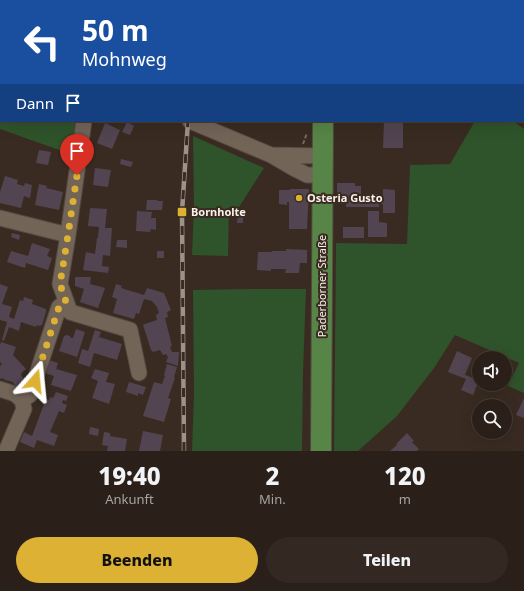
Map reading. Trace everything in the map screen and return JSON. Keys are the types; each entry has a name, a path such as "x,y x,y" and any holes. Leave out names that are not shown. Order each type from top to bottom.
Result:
{"main road":[{"name":"Paderborner Straße","path":"316,126 323,166 321,451"}],"street":[{"path":"84,122 60,284 70,312 130,330 139,373"},
{"path":"192,122 271,155 323,166"},
{"path":"0,218 68,235"},
{"path":"22,400 30,395 59,307 66,302"},
{"path":"0,389 15,394 22,400 24,409 6,451"}],"path":[{"path":"301,148 316,126"}],"green space":[{"path":"0,122 81,122 76,156 0,129"},
{"path":"474,122 514,122 524,129 524,393 512,388 512,378 519,363 512,360 512,351 492,351 455,335 434,368 397,416 358,451 334,451 336,243 407,244 410,165 450,164"},
{"path":"193,136 264,168 239,207 229,207 228,256 192,255 194,207"},
{"path":"306,289 302,451 192,451 194,395 193,290"}],"building":[{"path":"127,122 134,126 130,135 122,132"},
{"path":"384,122 403,122 403,148 383,148"},
{"path":"105,123 120,130 112,149 97,143"},
{"path":"39,150 51,152 48,165 36,163"},
{"path":"121,159 133,162 131,167 120,164"},
{"path":"95,168 111,170 108,187 93,185"},
{"path":"5,176 18,180 17,184 24,186 25,183 32,185 30,198 24,196 21,208 0,203 0,192"},
{"path":"337,183 355,183 355,186 361,186 361,194 379,194 379,197 383,197 383,189 395,190 395,213 383,213 383,204 379,204 379,207 346,207 346,204 337,204"},
{"path":"39,184 47,186 46,188 63,192 59,210 35,205"},
{"path":"309,189 307,229 289,229 289,202 287,202 287,205 279,204 279,190"},
{"path":"147,200 163,201 162,210 146,210"},
{"path":"90,208 107,209 105,228 112,228 110,256 103,255 102,266 109,267 108,273 83,270 86,252 95,254 98,238 99,227 88,226"},
{"path":"137,211 152,212 151,218 156,218 156,230 151,229 150,232 136,231"},
{"path":"368,211 379,211 379,222 387,223 387,237 368,237"},
{"path":"238,215 243,215 243,223 237,223"},
{"path":"343,227 364,227 364,238 343,238"},
{"path":"12,233 20,235 19,240 11,237"},
{"path":"117,240 127,240 127,248 116,247"},
{"path":"32,243 50,249 47,256 52,258 48,270 26,263 25,268 7,262 11,251 28,256"},
{"path":"286,249 307,250 307,263 300,263 299,273 285,273 286,269 271,269 271,271 257,270 258,252 286,251"},
{"path":"157,251 164,251 164,258 157,258"},
{"path":"75,277 91,277 90,284 105,288 98,308 80,302 84,289 75,286"},
{"path":"0,284 8,287 2,304 12,307 9,317 14,319 20,300 23,301 24,297 33,300 32,304 46,309 42,325 37,325 36,327 21,322 19,331 9,327 4,341 2,340 7,322 0,320"},
{"path":"116,284 122,286 121,288 144,295 147,288 164,293 171,310 167,312 168,317 165,318 172,346 170,347 172,352 179,352 178,366 166,362 168,357 166,354 163,355 160,350 153,352 151,350 143,325 157,320 156,315 159,313 157,307 152,301 144,299 139,314 136,313 134,319 113,313 117,299 112,297"},
{"path":"76,329 85,332 77,357 59,351 64,336 67,335 73,338"},
{"path":"95,330 101,332 99,337 122,344 117,360 94,353 90,367 78,363 82,349 88,351"},
{"path":"1,342 16,347 13,355 26,369 21,375 28,384 16,389 13,382 0,378 0,366 2,364 0,362"},
{"path":"457,351 472,358 465,375 472,378 472,391 475,391 473,395 461,390 466,379 448,372"},
{"path":"46,359 58,363 56,369 77,375 71,391 51,385 54,376 42,372"},
{"path":"167,364 177,367 168,398 171,399 164,422 143,416 154,382 162,384"},
{"path":"95,369 109,373 106,382 115,384 109,404 92,398 98,381 91,378"},
{"path":"129,382 146,387 143,395 138,393 138,396 126,392"},
{"path":"56,392 68,396 66,401 63,400 62,403 67,405 64,413 59,411 50,432 58,435 54,446 37,440 34,448 20,442 24,432 32,436 46,399 49,400 50,397 53,398"},
{"path":"524,398 524,418 516,415"},
{"path":"90,427 99,429 98,436 89,434"},
{"path":"143,431 163,435 160,451 139,451"},
{"path":"104,432 110,433 110,436 127,439 125,451 107,451 108,446 102,445"},
{"path":"407,433 414,441 412,442 419,449 417,451 390,451 397,445 396,444"}],"railway":[{"path":"184,451 182,212 188,122"}],"place":[{"name":"Osteria Gusto","path":"299,198"},
{"name":"Bornholte","path":"182,212"}],"route":[{"path":"35,381 59,307 66,302 60,284 77,175"}]}
